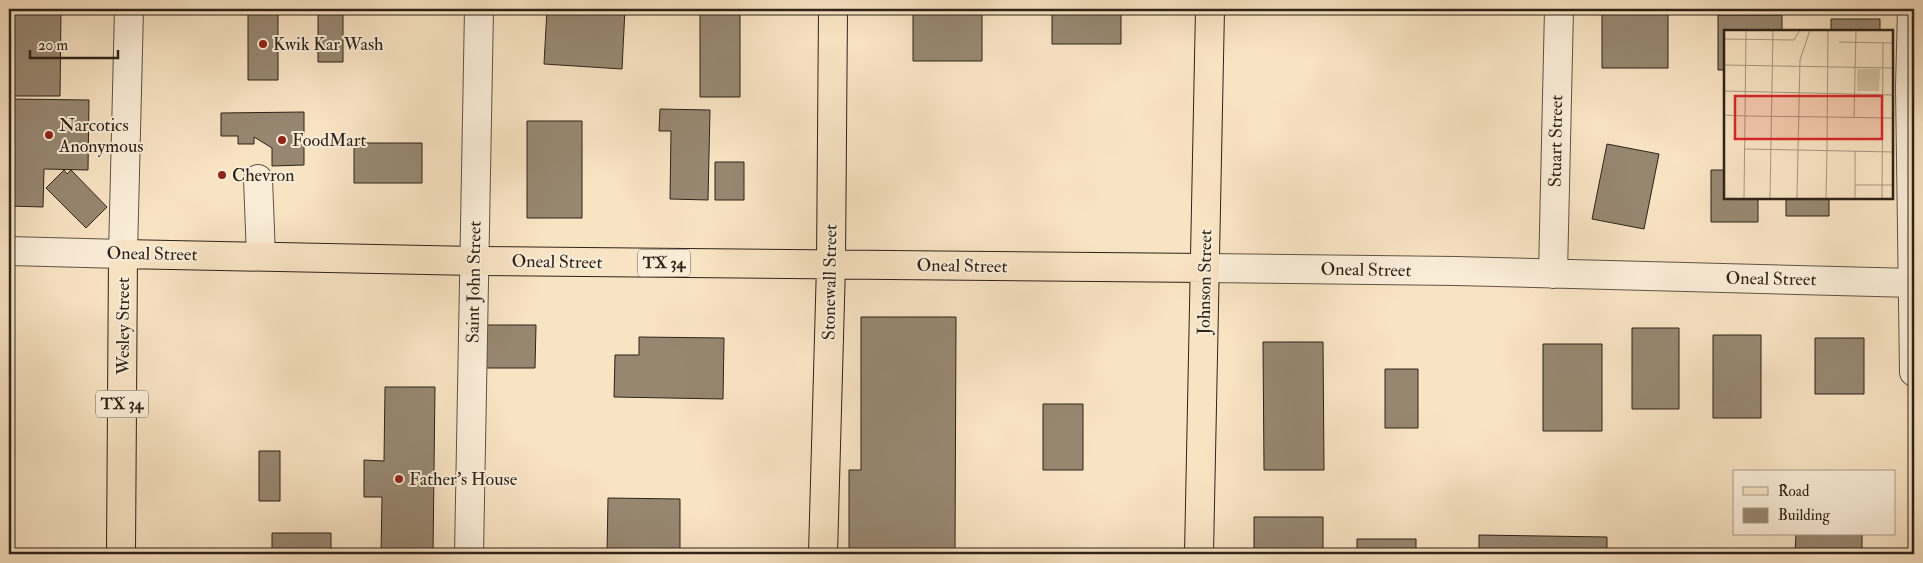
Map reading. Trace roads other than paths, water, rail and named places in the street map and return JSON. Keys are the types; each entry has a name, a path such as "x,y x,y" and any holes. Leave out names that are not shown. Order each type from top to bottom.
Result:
{"main road":[{"name":"Stonewall Street","path":"823,554 831,264 833,9"},
{"name":"Johnson Street","path":"1199,554 1210,9"},
{"name":"Oneal Street","path":"124,254 474,261 1205,268"},
{"name":"Wesley Street","path":"121,554 124,254"}],"street":[{"name":"Wesley Street","path":"124,254 129,9"},
{"name":"Saint John Street","path":"469,554 479,9"},
{"name":"Stuart Street","path":"1553,274 1559,9"},
{"path":"1912,9 1910,96 1914,372"},
{"path":"258,179 261,256"},
{"name":"Oneal Street","path":"9,251 124,254"},
{"name":"Oneal Street","path":"1205,268 1913,283"}],"place":[{"name":"Kwik Kar Wash","path":"263,44"},
{"name":"Narcotics Anonymous","path":"49,135"},
{"name":"FoodMart","path":"282,140"},
{"name":"Chevron","path":"222,175"},
{"name":"Father's House","path":"399,479"}]}
